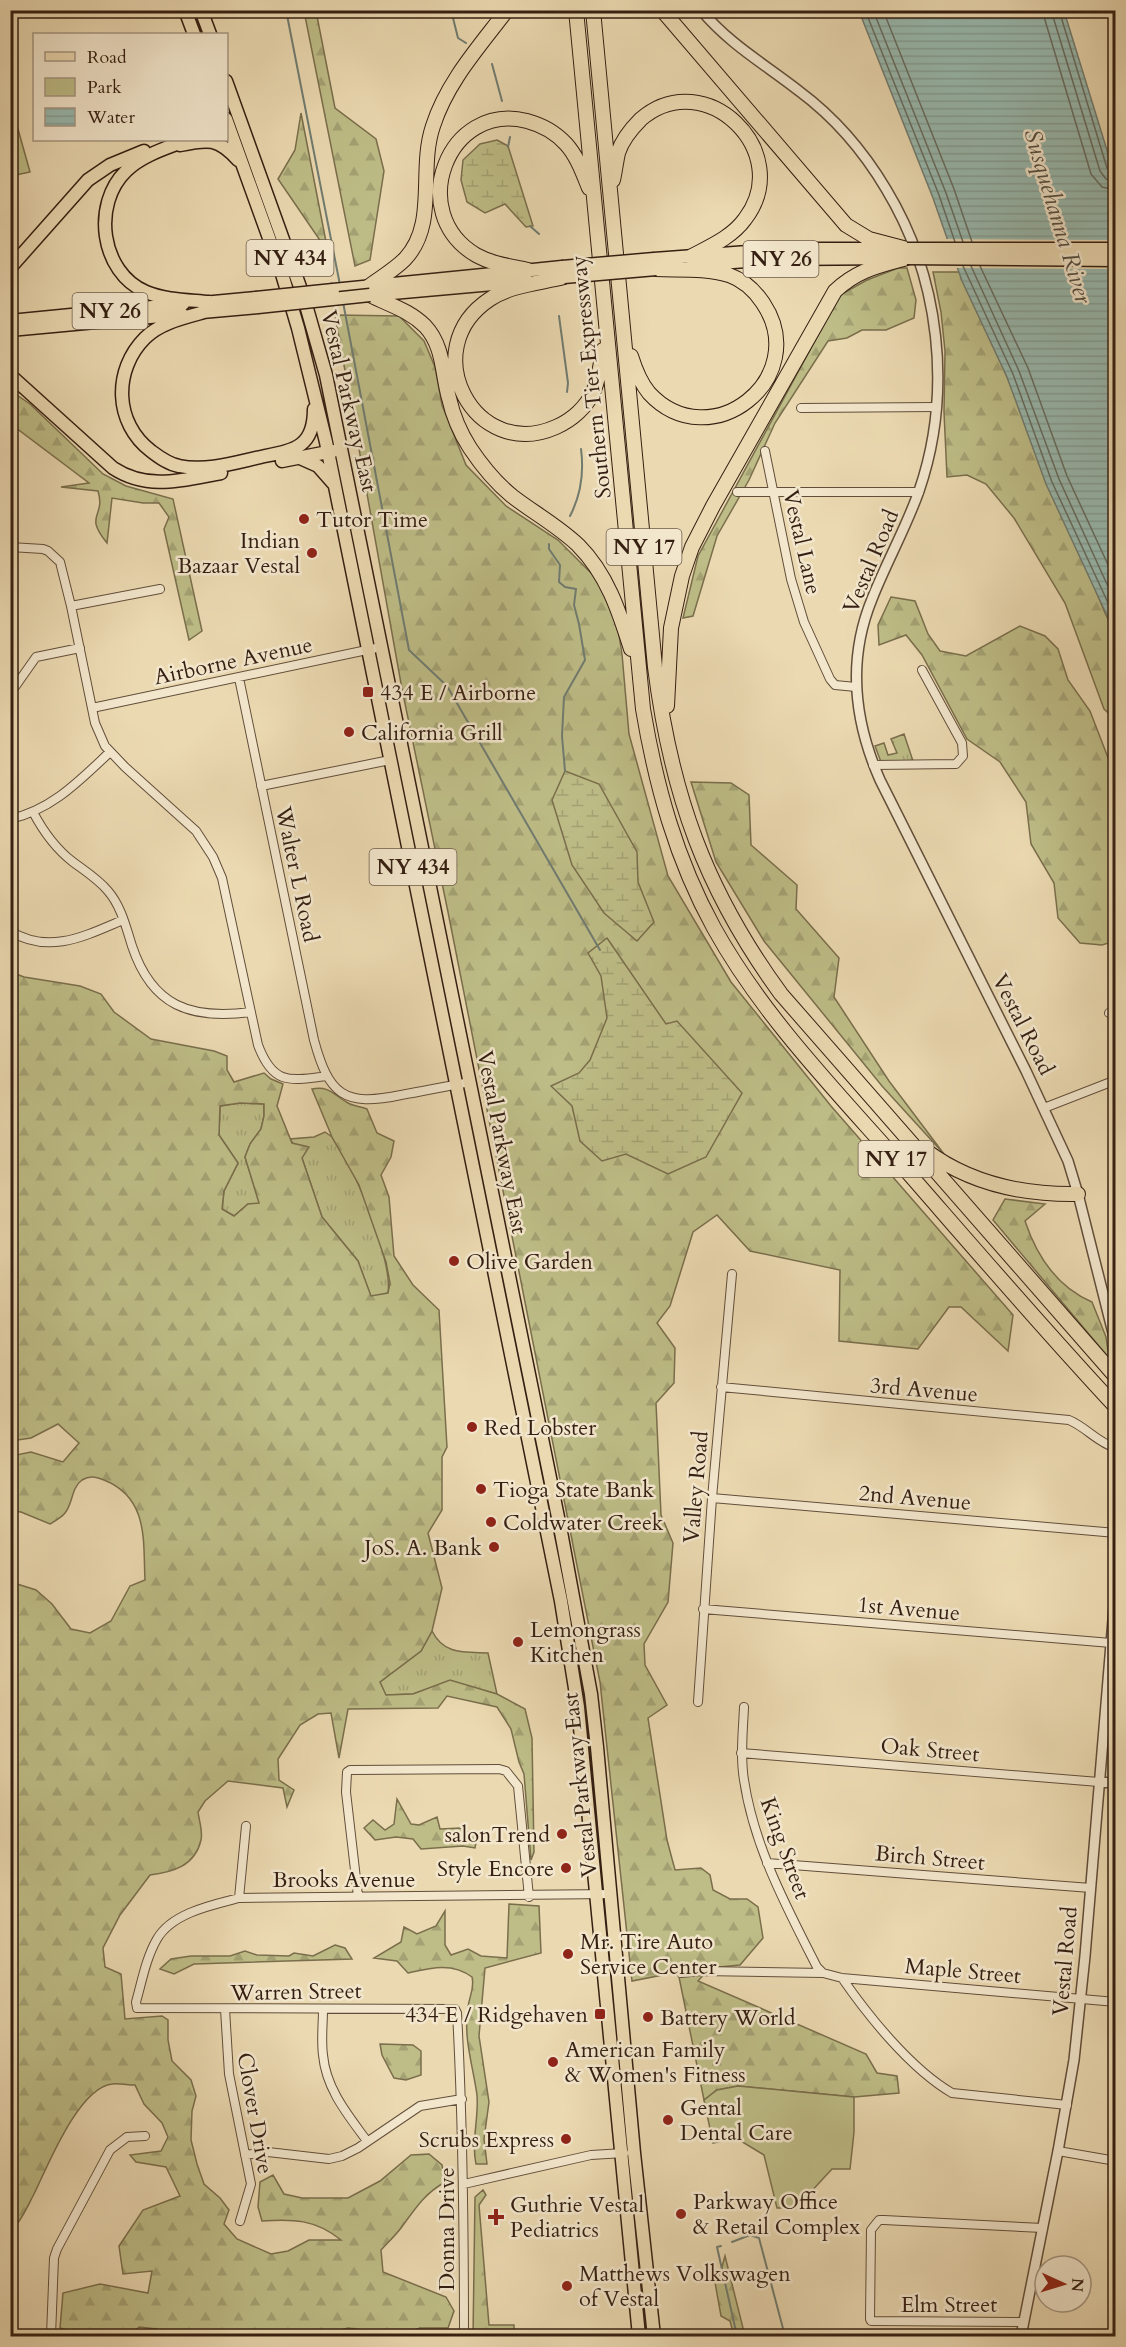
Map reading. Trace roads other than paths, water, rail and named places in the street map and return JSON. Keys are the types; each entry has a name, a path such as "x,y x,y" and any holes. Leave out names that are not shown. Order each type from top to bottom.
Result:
{"highway":[{"path":"507,10 457,75 443,99 432,127 426,153 425,216 420,236 405,258 369,291 411,314 425,326 433,337 440,352 449,398 456,419 469,446 493,478 511,496 560,530 596,567 611,591 618,608 639,673"},
{"name":"Southern Tier Expressway","path":"576,10 643,709 656,779 675,841 701,903 744,976 822,1073 1007,1288 1113,1404"},
{"name":"Southern Tier Expressway","path":"593,10 655,667 671,765 702,859 729,915 748,947 800,1017 1116,1377"},
{"path":"662,10 846,225 869,239 907,254"},
{"path":"610,197 618,152 635,125 646,116 661,107 690,102 707,105 733,119 753,143 759,160 760,178 757,196 745,220 732,232 692,256"},
{"path":"528,270 492,262 476,255 459,243 447,228 439,202 439,184 444,166 459,142 477,128 494,121 522,120 537,124 553,132 567,144 594,199"},
{"path":"671,765 667,713 670,628 682,576 700,530 835,291 863,271 907,254"},
{"path":"623,328 639,377 660,403 672,410 704,417 728,413 746,404 765,383 772,368 776,345 772,320 760,298 749,287 731,276 655,264"},
{"path":"563,272 498,294 474,312 465,322 458,338 454,359 455,375 462,394 471,407 495,426 512,432 532,434 546,432 564,424 585,406 594,391 606,331"},
{"path":"892,1121 938,1160 976,1180 1030,1192 1078,1194"}],"main road":[{"path":"184,10 194,33"},
{"path":"201,10 210,33"},
{"name":"Vestal Parkway East","path":"228,97 231,120 244,166 287,291 327,447 561,1601 578,1707 597,1894 628,2153 654,2337"},
{"name":"Vestal Parkway East","path":"231,120 304,298 326,375 561,1532 591,1694 612,1894 639,2337"},
{"path":"10,268 88,180 110,165 170,143 196,141"},
{"path":"212,141 226,147 244,166"},
{"path":"170,143 140,159 115,185 107,202 104,222 108,248 116,265 128,279 144,291 209,307"},
{"name":"NY 26","path":"655,264 692,256 786,249 1116,260"},
{"name":"NY 26","path":"10,330 257,302 655,264 1116,249"},
{"name":"NY 26","path":"369,291 528,270 563,272"},
{"path":"209,307 161,327 145,338 133,353 125,370 122,388 123,406 134,434 145,447 155,454 180,466 213,467 296,454 318,466 334,484"},
{"name":"NY 26","path":"10,321 209,307"},
{"path":"10,375 113,468 142,481 176,482 340,445"},
{"path":"296,454 312,430 314,390"}],"street":[{"name":"Vestal Road","path":"701,10 732,41 821,109 859,150 886,188 910,237 930,302 938,357 937,407 929,458 919,492 866,615 859,647 855,687 862,733 873,765 1044,1108 1068,1161 1112,1313 1116,1345"},
{"path":"801,408 937,407"},
{"name":"Vestal Lane","path":"765,451 791,579 804,622 830,679 835,685 855,687"},
{"path":"737,492 919,492"},
{"path":"10,547 43,549 56,557 62,567 99,735 110,752 196,831 213,857 222,878 258,1045 265,1064 270,1070 287,1078 327,1076 348,1096 363,1100 470,1082"},
{"path":"71,606 160,589"},
{"name":"Airborne Avenue","path":"92,708 381,647"},
{"path":"10,694 36,657 80,648"},
{"path":"873,765 956,764 963,756 962,743 922,670"},
{"name":"Walter L Road","path":"239,678 314,1040 320,1062 327,1076"},
{"path":"10,819 33,812 71,789 110,752"},
{"path":"261,786 390,760"},
{"path":"33,812 45,833 63,854 99,880 110,892 123,920 139,966 154,989 162,996 188,1009 208,1014 250,1012"},
{"path":"10,931 30,941 57,944 72,941 123,920"},
{"path":"1044,1108 1116,1080"},
{"name":"Valley Road","path":"698,1702 703,1609 732,1274"},
{"name":"3rd Avenue","path":"721,1387 1069,1419 1078,1423 1106,1445 1116,1448"},
{"name":"2nd Avenue","path":"712,1498 1116,1533"},
{"name":"Vestal Road","path":"1021,2337 1067,2105 1081,1999 1116,1584"},
{"name":"1st Avenue","path":"703,1609 1111,1642"},
{"name":"King Street","path":"744,1707 741,1753 744,1781 767,1863 775,1885 817,1967 823,1973"},
{"name":"Oak Street","path":"741,1753 1116,1783"},
{"path":"358,1896 346,1792 347,1772 351,1770 499,1769 506,1771 518,1786 529,1897"},
{"path":"239,1898 246,1826"},
{"name":"Birch Street","path":"767,1863 1091,1888"},
{"name":"Brooks Avenue","path":"136,2004 152,1949 158,1937 182,1916 239,1898 529,1897 612,1894"},
{"path":"681,1973 701,1971 823,1973 842,1978 864,2009 897,2046 941,2087 952,2093 1067,2105"},
{"name":"Maple Street","path":"842,1978 1116,2002"},
{"name":"Warren Street","path":"136,2004 137,2008 145,2010 448,2008 455,2009 457,2013"},
{"path":"323,2009 322,2055 326,2074 334,2093 368,2141"},
{"name":"Clover Drive","path":"225,2010 229,2074 251,2184 240,2221"},
{"name":"Donna Drive","path":"457,2013 464,2184 464,2337"},
{"path":"245,2155 279,2152 329,2159 342,2156 420,2106 462,2099"},
{"path":"51,2337 54,2259 57,2249 110,2150 120,2140 127,2137 145,2136"},
{"path":"1058,2151 1116,2161"},
{"path":"464,2184 583,2156 628,2153"},
{"name":"Elm Street","path":"1023,2322 875,2322 870,2319 870,2236 874,2224 879,2220 1043,2228"}],"water":[{"name":"Susquehanna River","path":"859,11 1064,11 1115,176 1115,633 1046,484 1007,377 962,281 933,198"}],"waterway":[{"path":"286,10 340,285"},
{"path":"451,10 458,38 466,43"},
{"path":"492,64 502,101"},
{"path":"508,147 510,137"},
{"path":"530,226 539,234"},
{"path":"343,302 409,650 447,686 600,950"},
{"path":"559,316 568,383 567,392"},
{"path":"570,516 581,483 581,449"},
{"path":"549,544 549,549 560,565 559,582 565,587 576,589 574,605 585,660 564,697 562,736 565,771"},
{"path":"732,2242 750,2235 759,2238 785,2336"},
{"path":"721,2246 717,2247 737,2336"}],"place":[{"name":"Tutor Time","path":"304,519"},
{"name":"Indian Bazaar Vestal","path":"312,553"},
{"name":"434 E / Airborne","path":"368,692"},
{"name":"California Grill","path":"349,732"},
{"name":"Olive Garden","path":"454,1261"},
{"name":"Red Lobster","path":"472,1427"},
{"name":"Tioga State Bank","path":"481,1489"},
{"name":"Coldwater Creek","path":"491,1522"},
{"name":"JoS. A. Bank","path":"494,1547"},
{"name":"Lemongrass Kitchen","path":"518,1642"},
{"name":"salonTrend","path":"562,1834"},
{"name":"Style Encore","path":"566,1868"},
{"name":"Mr. Tire Auto Service Center","path":"568,1954"},
{"name":"434 E / Ridgehaven","path":"600,2014"},
{"name":"Battery World","path":"648,2017"},
{"name":"American Family & Women's Fitness","path":"553,2062"},
{"name":"Gental Dental Care","path":"668,2120"},
{"name":"Scrubs Express","path":"566,2139"},
{"name":"Parkway Office & Retail Complex","path":"681,2214"},
{"name":"Guthrie Vestal Pediatrics","path":"496,2217"},
{"name":"Matthews Volkswagen of Vestal","path":"567,2286"}]}
